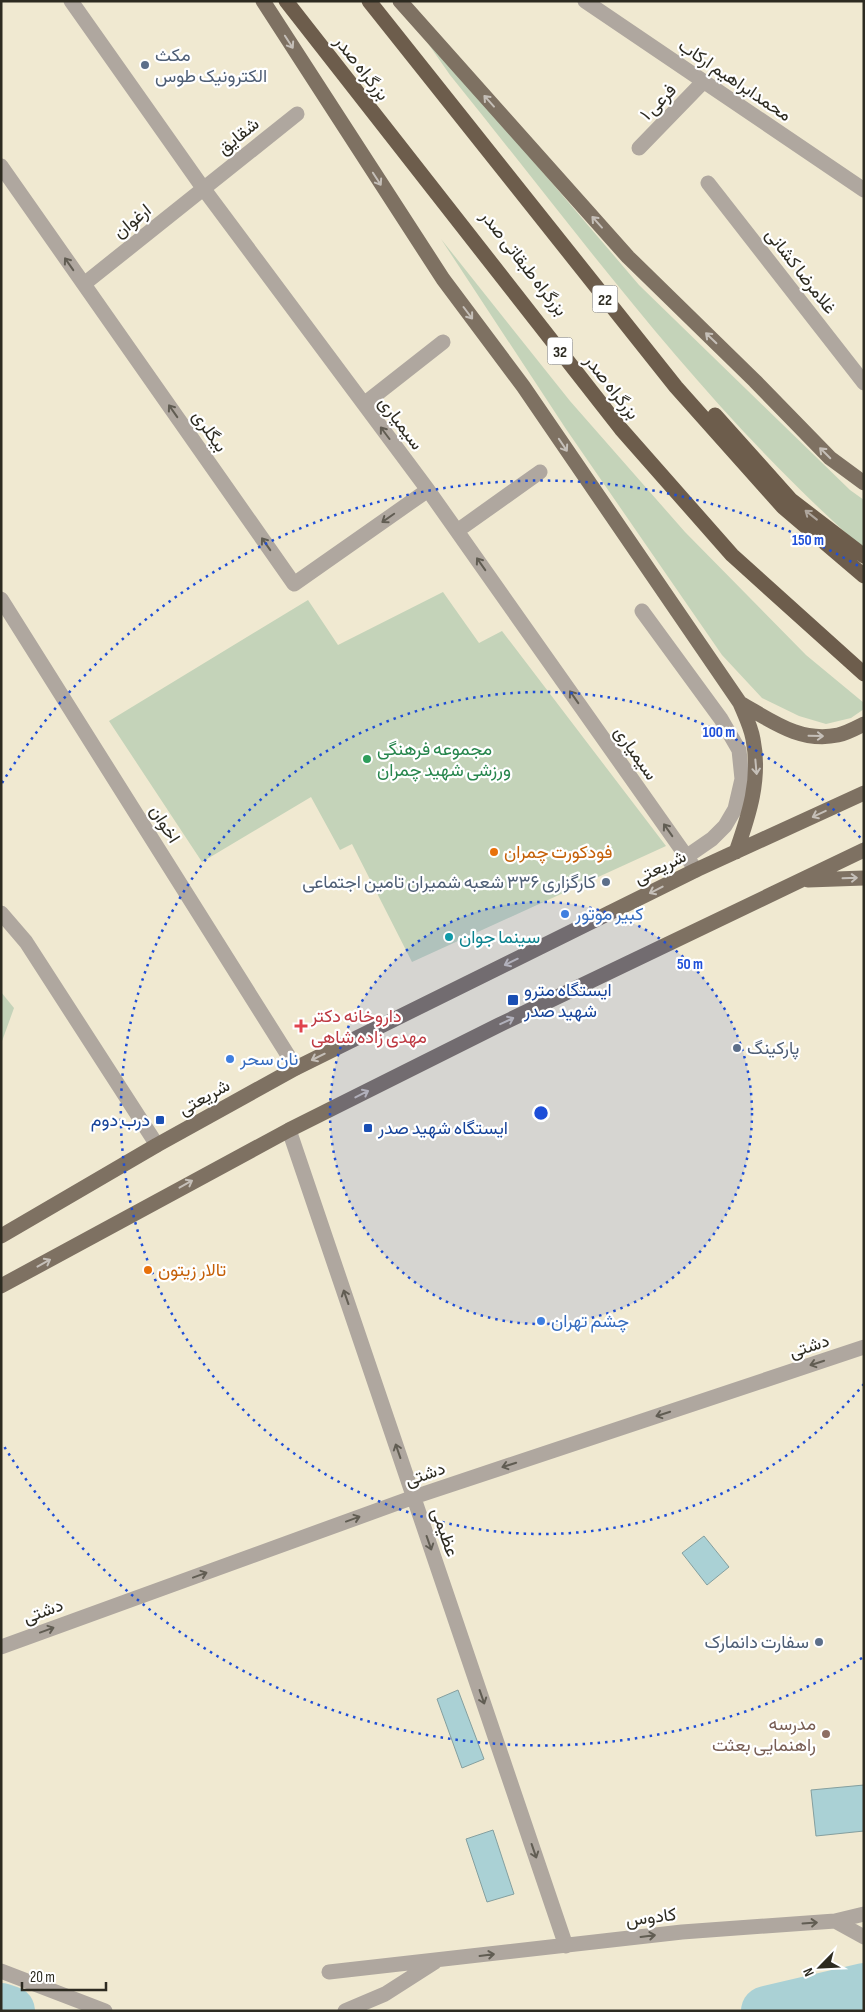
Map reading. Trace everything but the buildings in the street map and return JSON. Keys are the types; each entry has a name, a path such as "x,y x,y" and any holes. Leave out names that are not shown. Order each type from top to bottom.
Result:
{"highway":[{"name":"بزرگراه صدر","path":"286,1 621,429 732,555 864,674"},
{"name":"بزرگراه طبقاتی صدر","path":"294,1 627,424 738,549 864,662"},
{"name":"22","path":"369,1 676,387 783,507 864,576"},
{"path":"380,1 685,382 791,500 864,556"}],"main road":[{"path":"263,1 443,279 523,386 740,703 753,738 757,775 747,821 736,852"},
{"path":"400,1 628,257 755,381 830,458 864,483"},
{"path":"740,703 794,733 814,738 839,735 864,724"},
{"name":"شریعتی","path":"1,1236 156,1145 296,1068 696,870 864,793"},
{"path":"1,1286 289,1130 499,1025 864,850"},
{"path":"801,880 864,878"}],"street":[{"name":"سیمیاری","path":"71,1 203,188 458,531 696,870"},
{"name":"محمدابراهیم ارکاب","path":"585,1 864,190"},
{"name":"فرعی ۱","path":"638,148 704,81"},
{"name":"شقایق","path":"203,188 297,114"},
{"name":"بیگلری","path":"1,166 294,584 428,490"},
{"name":"غلامرضا کشانی","path":"708,183 864,382"},
{"name":"ارغوان","path":"84,284 203,188"},
{"path":"364,404 443,342"},
{"path":"458,531 540,472"},
{"name":"اخوان","path":"1,600 296,1068"},
{"path":"642,611 721,720 739,750 742,779 734,809 725,826 712,839 686,857"},
{"path":"1,913 26,942 156,1145"},
{"name":"عظیمی","path":"289,1130 566,1946"},
{"name":"دشتی","path":"1,1647 414,1497 864,1347"},
{"name":"کادوس","path":"329,1972 682,1932 835,1921 864,1914"},
{"path":"835,1921 864,1936"},
{"name":"کادوس","path":"345,2011 385,1994 438,1960"},
{"path":"1,1971 106,2011"}],"green space":[{"path":"427,42 500,122 639,285 850,490 864,500 864,549 806,495 698,381 597,260 450,75"},
{"path":"441,239 570,401 685,532 806,655 864,703 864,709 851,718 826,724 799,716 762,698 722,655 566,429"},
{"name":"مجموعه فرهنگی ورزشی شهید چمران","path":"443,592 479,643 502,631 666,846 412,962 352,844 340,850 311,797 202,862 109,721 308,600 338,645"},
{"path":"1,992 14,1008 1,1044"}],"water":[{"path":"704,1536 729,1567 707,1585 682,1553"},
{"path":"458,1690 484,1759 462,1768 437,1699"},
{"path":"864,1785 864,1831 816,1836 811,1790"},
{"path":"493,1830 514,1894 487,1902 466,1839"}],"waterway":[{"path":"766,2011 864,1988"},
{"path":"1,2008 10,2011"}],"place":[{"name":"مکث الکترونیک طوس","path":"145,65"},
{"name":"مجموعه فرهنگی ورزشی شهید چمران","path":"367,759"},
{"name":"فودکورت چمران","path":"494,852"},
{"name":"کارگزاری ٣٣۶ شعبه شمیران تامین اجتماعی","path":"606,882"},
{"name":"کبیر موتور","path":"565,914"},
{"name":"سینما جوان","path":"449,937"},
{"name":"ایستگاه مترو شهید صدر","path":"513,1000"},
{"name":"داروخانه دکتر مهدی زاده شاهی","path":"301,1026"},
{"name":"پارکینگ","path":"737,1048"},
{"name":"نان سحر","path":"230,1059"},
{"name":"درب دوم","path":"160,1120"},
{"name":"ایستگاه شهید صدر","path":"368,1128"},
{"name":"تالار زیتون","path":"148,1270"},
{"name":"چشم تهران","path":"541,1321"},
{"name":"سفارت دانمارک","path":"819,1642"},
{"name":"مدرسه راهنمایی بعثت","path":"826,1734"}]}
